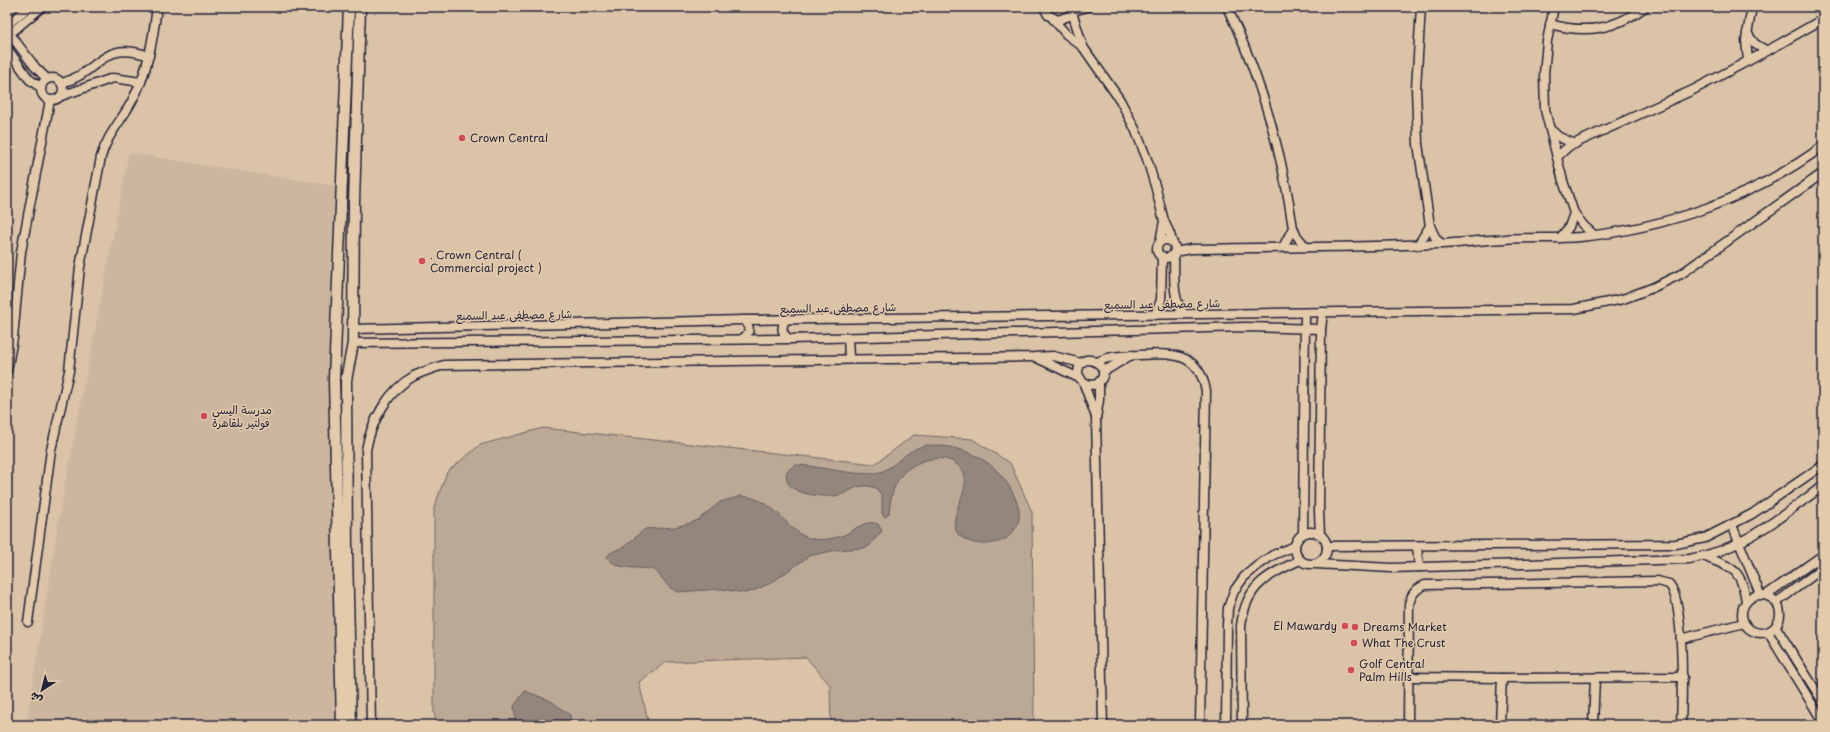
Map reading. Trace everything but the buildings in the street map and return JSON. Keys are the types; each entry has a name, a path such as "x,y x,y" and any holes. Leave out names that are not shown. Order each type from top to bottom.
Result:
{"main road":[{"path":"342,725 334,379 349,7"},
{"path":"350,725 346,380 353,343 354,202 360,7"}],"street":[{"path":"7,25 29,7"},
{"path":"42,7 9,35 35,67 48,79"},
{"path":"28,622 51,450 70,366 80,267 101,157 106,142 132,102 141,82 149,56 157,7"},
{"path":"1053,19 1064,19 1073,10 1087,7"},
{"path":"1227,7 1248,55 1270,117 1288,190 1293,228 1296,235 1306,247"},
{"path":"1421,7 1417,54 1416,116 1423,185 1430,226 1436,239 1442,244"},
{"path":"1554,7 1550,24 1544,74 1545,110 1574,213 1583,225 1594,235"},
{"path":"1550,24 1577,30 1597,29 1625,19 1645,7"},
{"path":"1748,62 1746,47 1752,7"},
{"path":"1043,8 1066,34 1083,46"},
{"path":"1073,10 1083,46 1113,89 1135,129 1147,158 1164,221 1174,248 1176,299 1179,308 1184,314"},
{"path":"1557,157 1564,150 1575,144 1660,106 1748,62 1823,19"},
{"path":"1748,33 1755,44 1767,51"},
{"path":"7,48 29,79 41,88"},
{"path":"62,83 74,78 112,53 132,51 149,56"},
{"path":"61,96 63,90 62,83 54,78 43,82 41,88 43,95 50,100 113,78 141,82"},
{"path":"74,78 74,85 80,90"},
{"path":"7,371 13,338 21,252 50,100"},
{"path":"1550,129 1559,137 1575,144"},
{"path":"1160,242 1166,240 1174,248 1192,249 1418,245 1594,235 1645,226 1711,206 1774,177 1823,146"},
{"name":"شارع مصطفى عبد السميع","path":"353,329 744,320 1557,310 1590,306 1623,299 1660,285 1694,266 1823,173"},
{"path":"1560,238 1570,227 1574,213"},
{"path":"1154,315 1161,300 1162,256 1157,250 1164,221"},
{"path":"1418,245 1430,226"},
{"path":"1283,247 1293,228"},
{"path":"1162,256 1169,257 1174,248"},
{"path":"1320,535 1321,329 1323,312"},
{"path":"1303,534 1305,313"},
{"path":"743,338 749,330 749,326 744,320"},
{"path":"786,320 782,326 782,330 790,339"},
{"path":"353,343 743,338 790,339 1224,328 1321,329"},
{"path":"848,338 849,358"},
{"path":"1096,418 1078,370 1082,363 1088,360 1097,362 1111,356 1169,354 1183,357 1199,370 1204,378 1206,391 1200,725"},
{"path":"1034,356 1092,385 1099,382 1103,376 1102,368 1097,362"},
{"path":"371,725 366,450 368,438 380,412 401,386 414,376 444,365 1034,356 1058,357 1082,363"},
{"path":"1103,372 1131,356"},
{"path":"1099,382 1099,400 1096,418 1103,725"},
{"path":"1327,546 1676,544 1705,538 1732,525 1752,514 1823,465"},
{"path":"1316,564 1323,559 1327,546 1324,538 1311,532 1303,534 1299,537 1295,546 1296,555 1306,564 1390,568 1681,559 1703,556 1739,543 1762,530 1823,486"},
{"path":"1732,525 1763,595 1777,602 1781,615 1776,627 1768,632 1754,632 1744,623 1742,614 1746,602 1752,596 1763,595 1823,554"},
{"path":"1226,725 1226,625 1228,608 1234,591 1244,577 1257,566 1273,555 1295,546"},
{"path":"1417,546 1419,567"},
{"path":"1703,556 1727,565 1738,573 1743,584 1746,602"},
{"path":"1242,725 1242,612 1248,598 1256,586 1268,576 1300,560"},
{"path":"1777,602 1823,568"},
{"path":"1408,725 1409,604 1411,595 1417,589 1426,585 1663,581 1673,588 1675,594 1681,639 1683,677 1681,725"},
{"path":"1681,639 1744,623"},
{"path":"1776,627 1821,692 1823,702"},
{"path":"1768,632 1823,722"},
{"path":"1409,677 1683,677"},
{"path":"1500,725 1502,678"},
{"path":"1593,725 1595,678"}],"shaded area":[{"name":"مدرسة اليسي فولتير بلقاهرة","path":"129,153 335,186 330,326 335,725 26,725 61,506"},
{"path":"543,428 875,464 914,435 972,439 1010,463 1032,512 1034,725 831,725 830,685 806,657 666,662 639,682 649,725 437,725 434,712 434,508 447,472 480,445"},
{"path":"927,445 955,448 968,452 992,466 1001,475 1016,500 1019,511 1019,519 1015,529 1006,539 1000,542 983,544 966,540 958,534 955,526 955,517 964,489 965,479 963,471 957,464 949,460 940,458 922,461 913,465 906,471 900,477 895,486 889,514 885,517 882,514 882,496 876,488 863,486 840,495 819,496 811,495 795,489 789,485 786,479 787,471 795,465 860,473 880,472 892,466 913,450"},
{"path":"741,496 754,498 764,503 773,509 796,531 804,536 817,540 841,536 869,523 878,524 882,531 869,546 865,548 836,550 809,556 771,583 745,593 721,589 677,592 669,587 656,571 651,569 624,567 612,562 607,557 610,553 625,546 645,529 675,527 690,523 698,520 720,502"},
{"path":"525,691 551,701 570,715 571,725 516,725 514,706"}],"place":[{"name":"Crown Central","path":"462,138"},
{"name":". Crown Central ( Commercial project )","path":"422,261"},
{"name":"مدرسة اليسي فولتير بلقاهرة","path":"204,416"},
{"name":"El Mawardy","path":"1345,626"},
{"name":"Dreams Market","path":"1355,627"},
{"name":"What The Crust","path":"1354,643"},
{"name":"Golf Central Palm Hills","path":"1351,670"}]}
